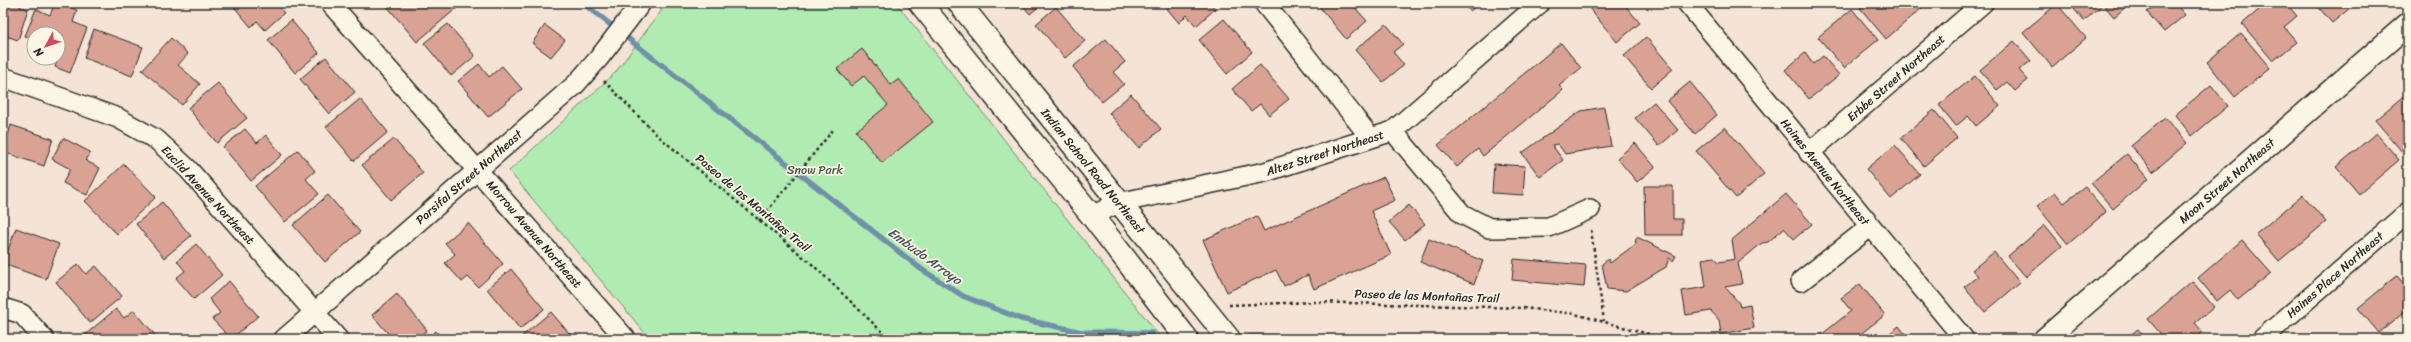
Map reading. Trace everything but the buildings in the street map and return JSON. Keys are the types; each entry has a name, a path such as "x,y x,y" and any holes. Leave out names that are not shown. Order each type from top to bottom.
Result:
{"street":[{"name":"Morrow Avenue Northeast","path":"330,3 626,339"},
{"path":"920,3 1092,216 1187,339"},
{"name":"Indian School Road Northeast","path":"959,3 1223,332"},
{"path":"1264,3 1370,137"},
{"name":"Altez Street Northeast","path":"1092,216 1118,203 1265,172 1370,137 1393,131 1540,3"},
{"name":"Haines Avenue Northeast","path":"1687,3 1870,228 1964,339"},
{"name":"Erbbe Street Northeast","path":"1809,153 1983,3"},
{"name":"Parsifal Street Northeast","path":"284,339 575,85 603,53 637,8"},
{"name":"Moon Street Northeast","path":"2045,339 2408,24"},
{"name":"Euclid Avenue Northeast","path":"3,77 118,118 157,140 188,169 338,339"},
{"path":"1393,131 1462,214 1489,228 1549,227 1590,209"},
{"name":"Haines Place Northeast","path":"2262,339 2408,212"},
{"path":"1801,281 1870,228"},
{"path":"3,308 22,314 44,339"}],"path":[{"name":"Paseo de las Montañas Trail","path":"602,78 657,135 725,190 813,265 879,329 894,339"},
{"path":"760,221 833,130"},
{"path":"1590,209 1604,321"},
{"name":"Paseo de las Montañas Trail","path":"1223,332 1219,305 1314,302 1523,308 1604,321 1667,339"}],"green space":[{"name":"Snow Park","path":"667,3 896,3 1162,339 650,339 509,171 615,73"}],"waterway":[{"name":"Embudo Arroyo","path":"583,3 921,269 963,296 1021,319 1082,332 1152,333"},
{"name":"Embudo Arroyo","path":"1250,337 1459,339"}]}
